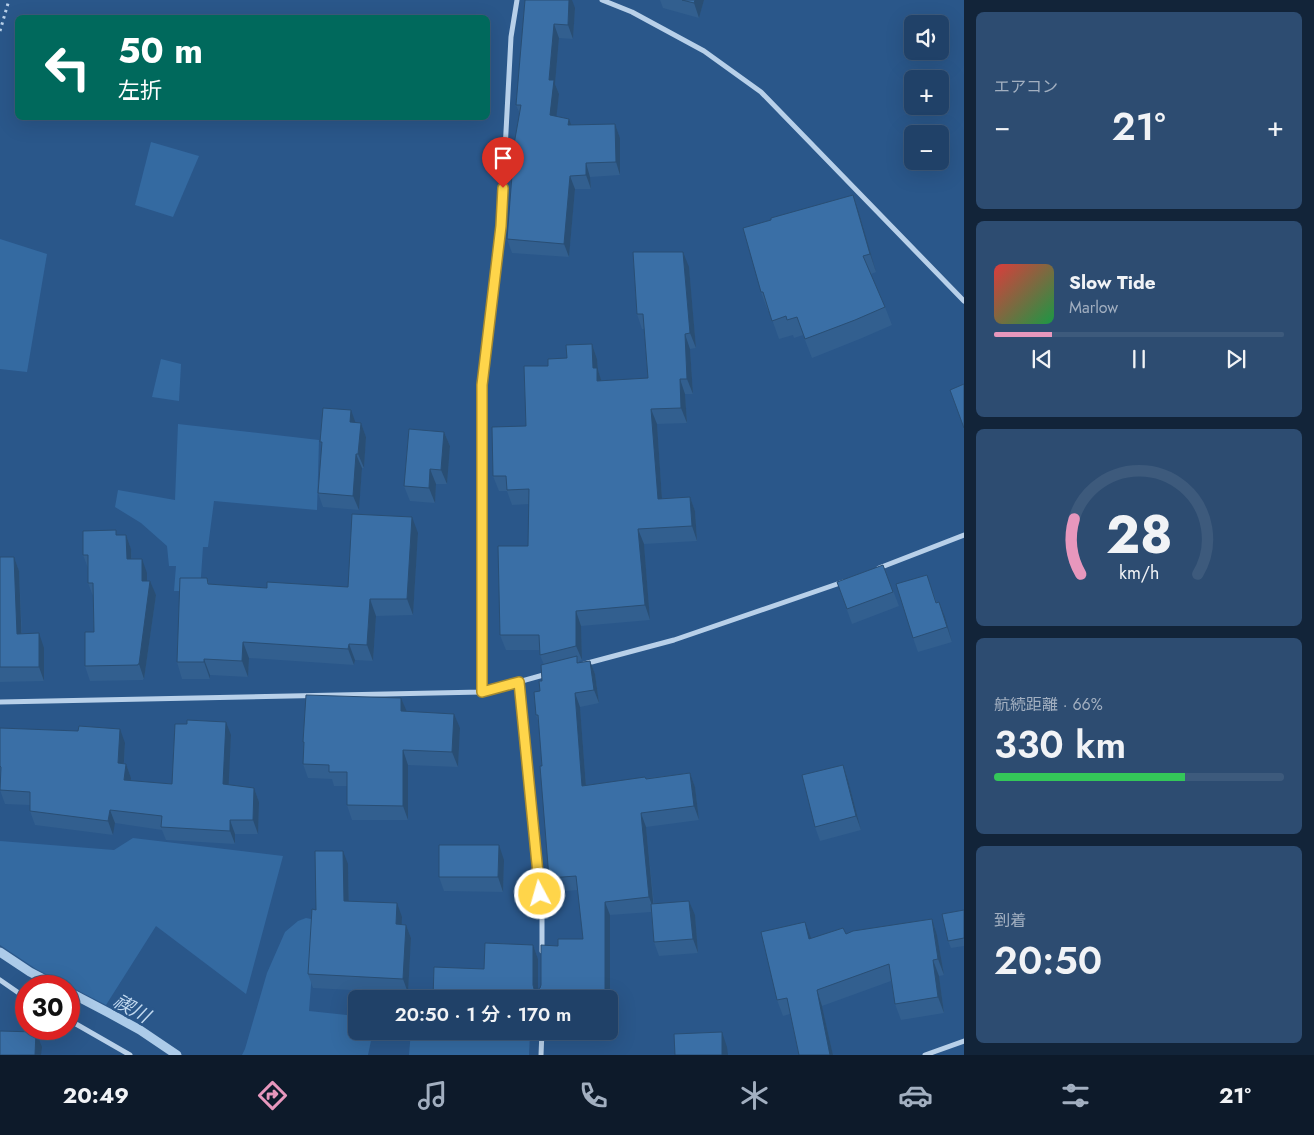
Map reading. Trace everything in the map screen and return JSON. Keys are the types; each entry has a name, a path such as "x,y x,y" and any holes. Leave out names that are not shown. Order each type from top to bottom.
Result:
{"street":[{"path":"482,692 482,385 501,226 511,37 517,0"},
{"path":"602,0 632,12 704,51 761,92 964,301"},
{"path":"871,571 964,536"},
{"path":"583,665 674,640 852,578"},
{"path":"0,702 482,692 555,672"},
{"path":"519,682 542,913 542,961"},
{"path":"0,980 15,990"},
{"path":"80,1026 130,1055"},
{"path":"541,1055 542,1040"},
{"path":"925,1055 964,1041"}],"path":[{"path":"0,31 9,0"}],"shaded area":[{"path":"151,142 199,156 173,217 135,205"},
{"path":"0,239 47,254 27,372 0,369"},
{"path":"161,359 181,364 179,401 152,397"},
{"path":"178,424 319,440 317,510 214,501 208,547 203,547 200,591 174,591 176,566 169,566 167,546 141,523 115,507 118,490 175,500"},
{"path":"133,838 283,856 246,994 156,926 106,1005 80,992 80,975 48,975 0,945 0,841 114,850"},
{"path":"306,918 316,920 309,1011 348,1015 348,1040 371,1040 368,1055 242,1055 267,973 285,932 298,921"},
{"path":"410,1040 530,1040 529,1055 409,1055"}],"building":[{"path":"525,0 569,0 568,25 554,24 549,80 554,80 550,115 569,119 568,125 615,124 616,162 586,163 586,175 570,176 564,244 507,239 513,150 521,105 516,105"},
{"path":"682,0 695,0 694,3"},
{"path":"853,195 870,254 863,256 885,307 805,339 797,317 787,320 786,316 772,321 763,292 761,292 743,228 771,220 771,218"},
{"path":"633,252 683,252 690,333 685,334 687,379 680,379 681,408 651,409 658,499 690,497 692,526 638,529 645,605 576,611 576,646 540,655 539,635 500,635 498,546 528,546 529,489 507,490 506,476 493,476 492,427 526,426 524,366 548,366 548,359 567,358 566,345 592,344 593,368 597,368 597,381 648,378 643,314 637,314"},
{"path":"964,384 964,428 950,390"},
{"path":"323,408 351,410 350,422 361,423 358,454 356,454 353,496 318,493"},
{"path":"409,429 444,432 441,470 430,469 429,488 404,486"},
{"path":"352,514 412,517 407,599 370,599 367,645 349,644 348,649 243,642 242,661 204,659 204,662 177,662 180,578 207,578 208,584 267,588 267,582 348,587"},
{"path":"116,530 116,535 126,535 127,559 142,559 142,581 150,581 139,664 85,666 85,632 94,632 93,583 88,583 88,555 83,555 83,531"},
{"path":"0,557 14,557 17,634 39,633 39,667 0,667"},
{"path":"883,565 893,592 847,609 837,582"},
{"path":"927,575 936,603 939,602 947,627 913,638 896,584"},
{"path":"577,656 577,663 590,661 594,690 575,693 582,786 690,773 694,806 641,813 649,897 605,902 605,990 537,990 541,985 541,945 558,946 558,939 583,939 576,876 549,878 538,715 536,715 534,692 540,691 539,681 542,681 541,665"},
{"path":"306,695 401,698 401,711 454,714 452,752 403,750 403,806 347,805 347,772 329,772 329,765 303,764"},
{"path":"187,720 226,722 223,784 254,788 253,820 230,820 230,831 161,827 162,816 110,810 108,821 30,811 30,792 0,790 0,728 78,731 79,726 120,729 118,763 126,764 124,780 172,784 175,724 187,724"},
{"path":"843,765 856,816 815,827 802,775"},
{"path":"439,845 499,845 498,877 439,877"},
{"path":"315,851 343,851 344,901 397,903 396,924 406,925 403,979 308,974 312,909 316,910"},
{"path":"689,901 693,939 654,942 651,904"},
{"path":"964,910 964,938 948,941 942,914"},
{"path":"932,919 938,959 933,960 938,997 895,1004 889,964 817,990 830,1055 799,1055 787,998 777,1000 761,932 805,922 809,939 843,928 846,934 853,931"},
{"path":"485,943 533,945 534,989 537,990 433,990 434,967 484,969"},
{"path":"0,1031 15,1031 15,1040 36,1040 35,1055 0,1055"},
{"path":"722,1032 722,1055 675,1055 674,1034"}],"waterway":[{"name":"禊川","path":"0,952 36,975"},
{"name":"禊川","path":"80,998 140,1030 177,1055"}],"route":[{"path":"503,188 501,226 482,385 482,692 519,682 540,894"}]}
